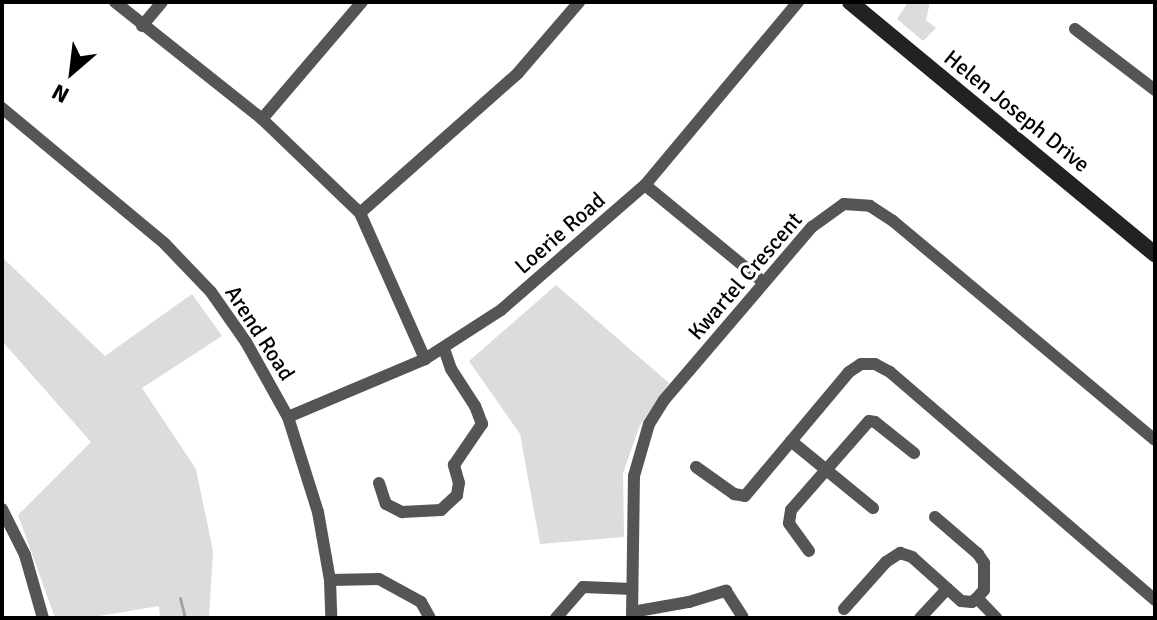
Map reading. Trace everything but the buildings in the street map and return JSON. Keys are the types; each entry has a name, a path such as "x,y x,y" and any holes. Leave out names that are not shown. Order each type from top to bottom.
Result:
{"street":[{"path":"115,2 262,119 360,213 425,359"},
{"path":"142,26 162,2"},
{"path":"262,119 362,2"},
{"path":"360,213 518,73 579,2"},
{"name":"Loerie Road","path":"288,417 425,359 501,310 645,185 798,2"},
{"name":"Helen Joseph Drive","path":"850,2 1155,254"},
{"path":"1075,29 1155,90"},
{"name":"Arend Road","path":"2,108 118,202 211,292 246,342 288,417 318,512 330,580 331,618"},
{"path":"645,185 763,282"},
{"name":"Kwartel Crescent","path":"632,615 634,476 649,424 664,400 763,282 832,209 844,204 870,206 905,231 1155,440"},
{"path":"379,483 386,504 402,512 441,510 457,495 456,458 482,424 475,406 451,369 444,349"},
{"path":"696,467 734,494 745,496 849,372 861,364 882,367 1155,600"},
{"path":"809,551 788,517 872,421 914,453"},
{"path":"791,441 873,508"},
{"path":"2,509 25,555 43,618"},
{"path":"844,609 886,562 900,553 912,557 967,603 977,598 984,590 984,563 978,554 935,517"},
{"path":"330,580 379,579 421,602 430,618"},
{"path":"556,618 583,587 632,589"},
{"path":"920,618 947,589"},
{"path":"632,615 726,591 742,616"},
{"path":"977,598 996,618"}],"shaded area":[{"path":"908,2 930,2 926,20 936,28 923,41 897,19"},
{"path":"2,257 105,356 192,294 222,336 142,388 196,469 213,551 209,618 160,618 159,606 87,618 55,618 18,515 91,442 2,341"},
{"path":"556,285 669,383 640,425 623,473 624,537 540,544 520,434 469,361"}],"waterway":[{"path":"180,598 185,618"}]}
